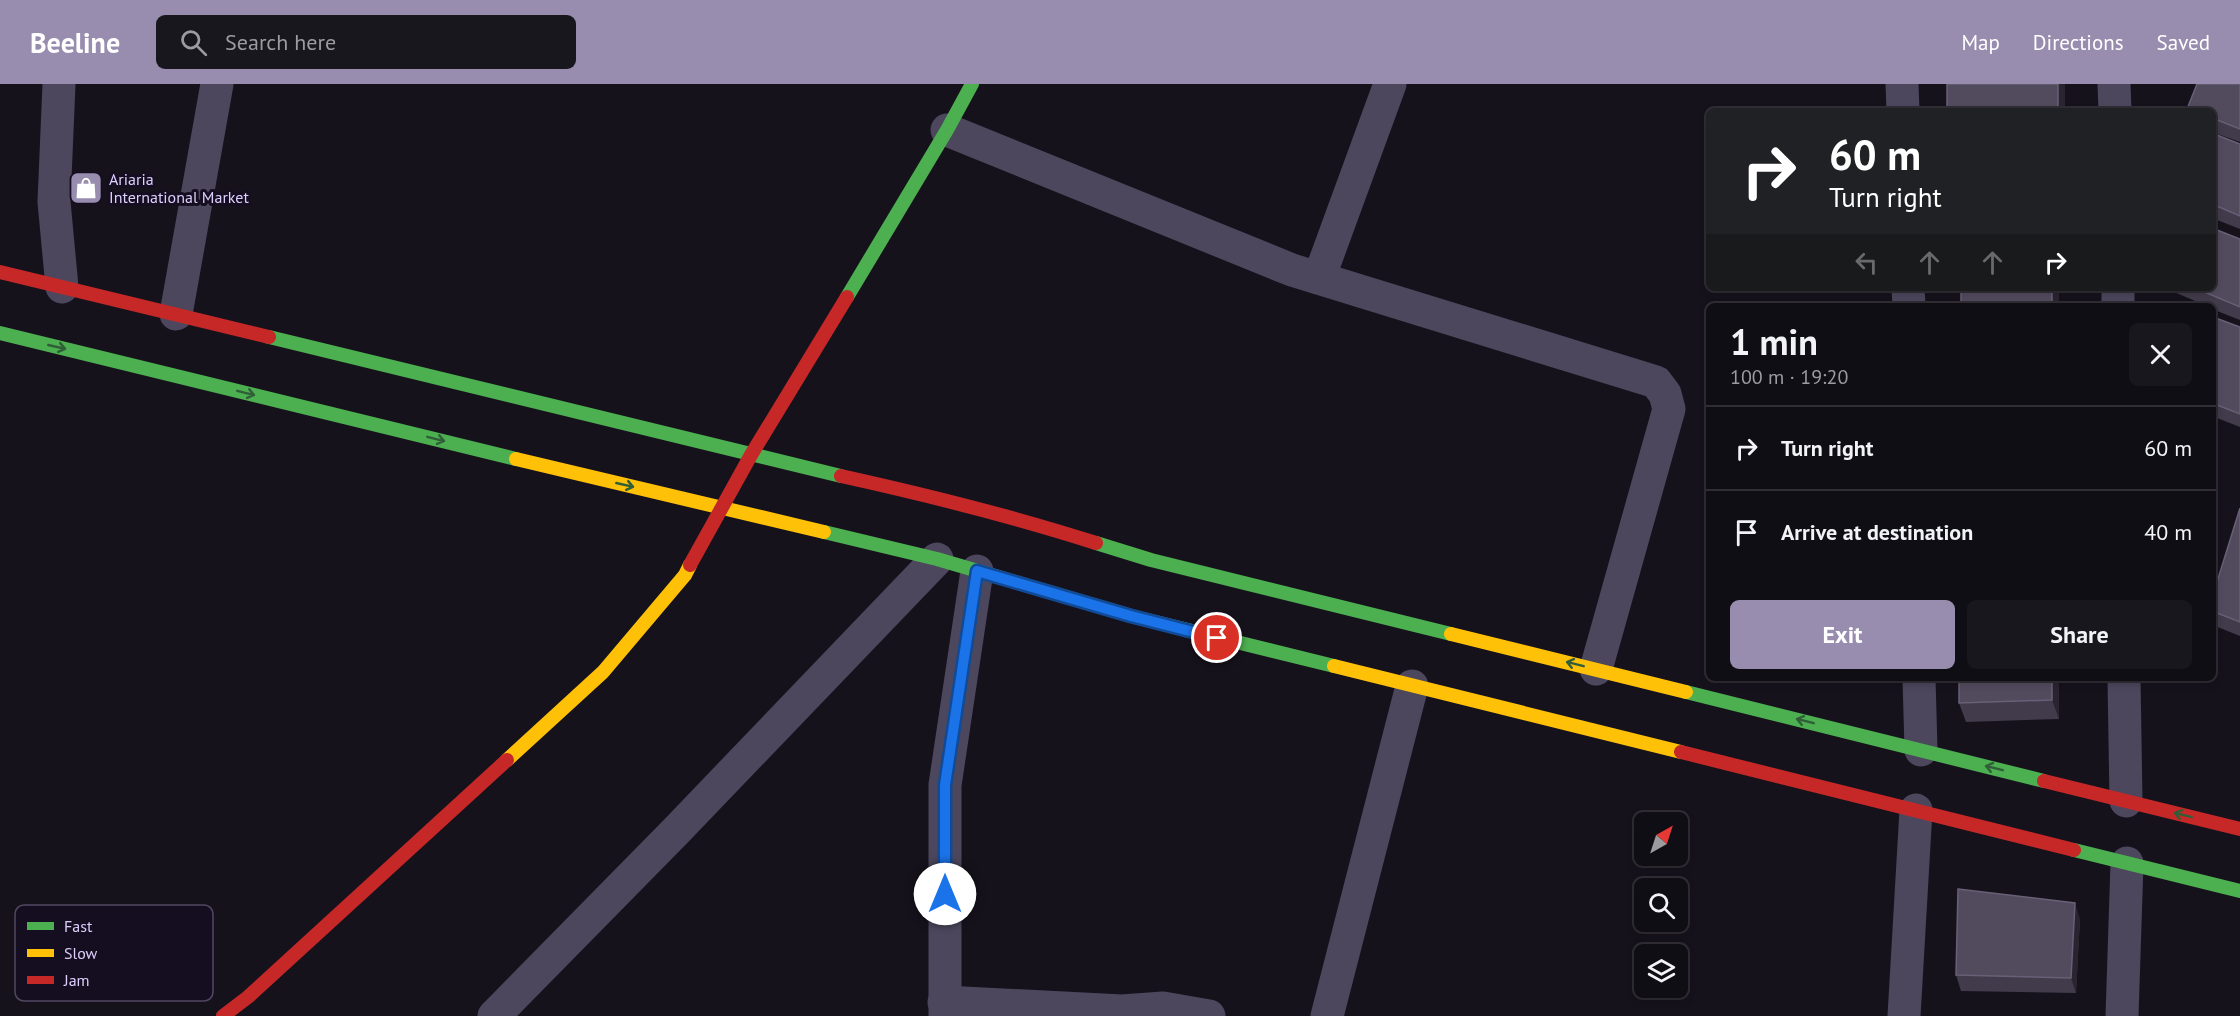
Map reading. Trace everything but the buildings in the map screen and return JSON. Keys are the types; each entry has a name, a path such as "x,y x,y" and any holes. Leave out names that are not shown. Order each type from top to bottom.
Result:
{"main road":[{"path":"223,1016 248,997 603,672 686,574 751,455 947,130 972,84"},
{"path":"0,272 751,455 956,502 1028,521 1151,560 2240,829"},
{"path":"0,333 937,559 1131,616 2240,891"}],"street":[{"path":"59,84 54,202 62,287"},
{"path":"176,314 218,84"},
{"path":"1319,278 1390,84"},
{"path":"1902,84 1903,108"},
{"path":"2114,84 2115,108"},
{"path":"947,130 1292,270 1656,382 1665,394 1669,409 1596,669"},
{"path":"494,1016 676,831 937,559"},
{"path":"977,571 945,785 945,1009 1122,1011 1163,1008 1209,1016"},
{"path":"1919,681 1921,750"},
{"path":"2124,681 2126,801"},
{"path":"1327,1016 1412,686"},
{"path":"1904,1016 1916,810"},
{"path":"2122,1016 2127,864"}],"traffic: fast":[{"path":"847,297 972,84"},
{"path":"0,333 516,459"},
{"path":"269,337 841,476"},
{"path":"824,532 937,559 1131,616 1334,666"},
{"path":"1096,543 1151,560 1451,634"},
{"path":"1686,692 2044,781"},
{"path":"2074,850 2240,891"}],"traffic: slow":[{"path":"516,459 824,532"},
{"path":"507,760 603,672 685,575 690,565"},
{"path":"1451,634 1686,692"},
{"path":"1334,666 1681,752"}],"traffic: jam":[{"path":"0,272 269,337"},
{"path":"690,565 751,455 847,297"},
{"path":"841,476 969,506 1096,543"},
{"path":"1681,752 2074,850"},
{"path":"223,1016 248,997 507,760"},
{"path":"2044,781 2240,829"}],"place":[{"name":"Ariaria International Market","path":"86,188"}],"route":[{"path":"945,894 945,785 977,571 1131,616 1217,638"}]}
